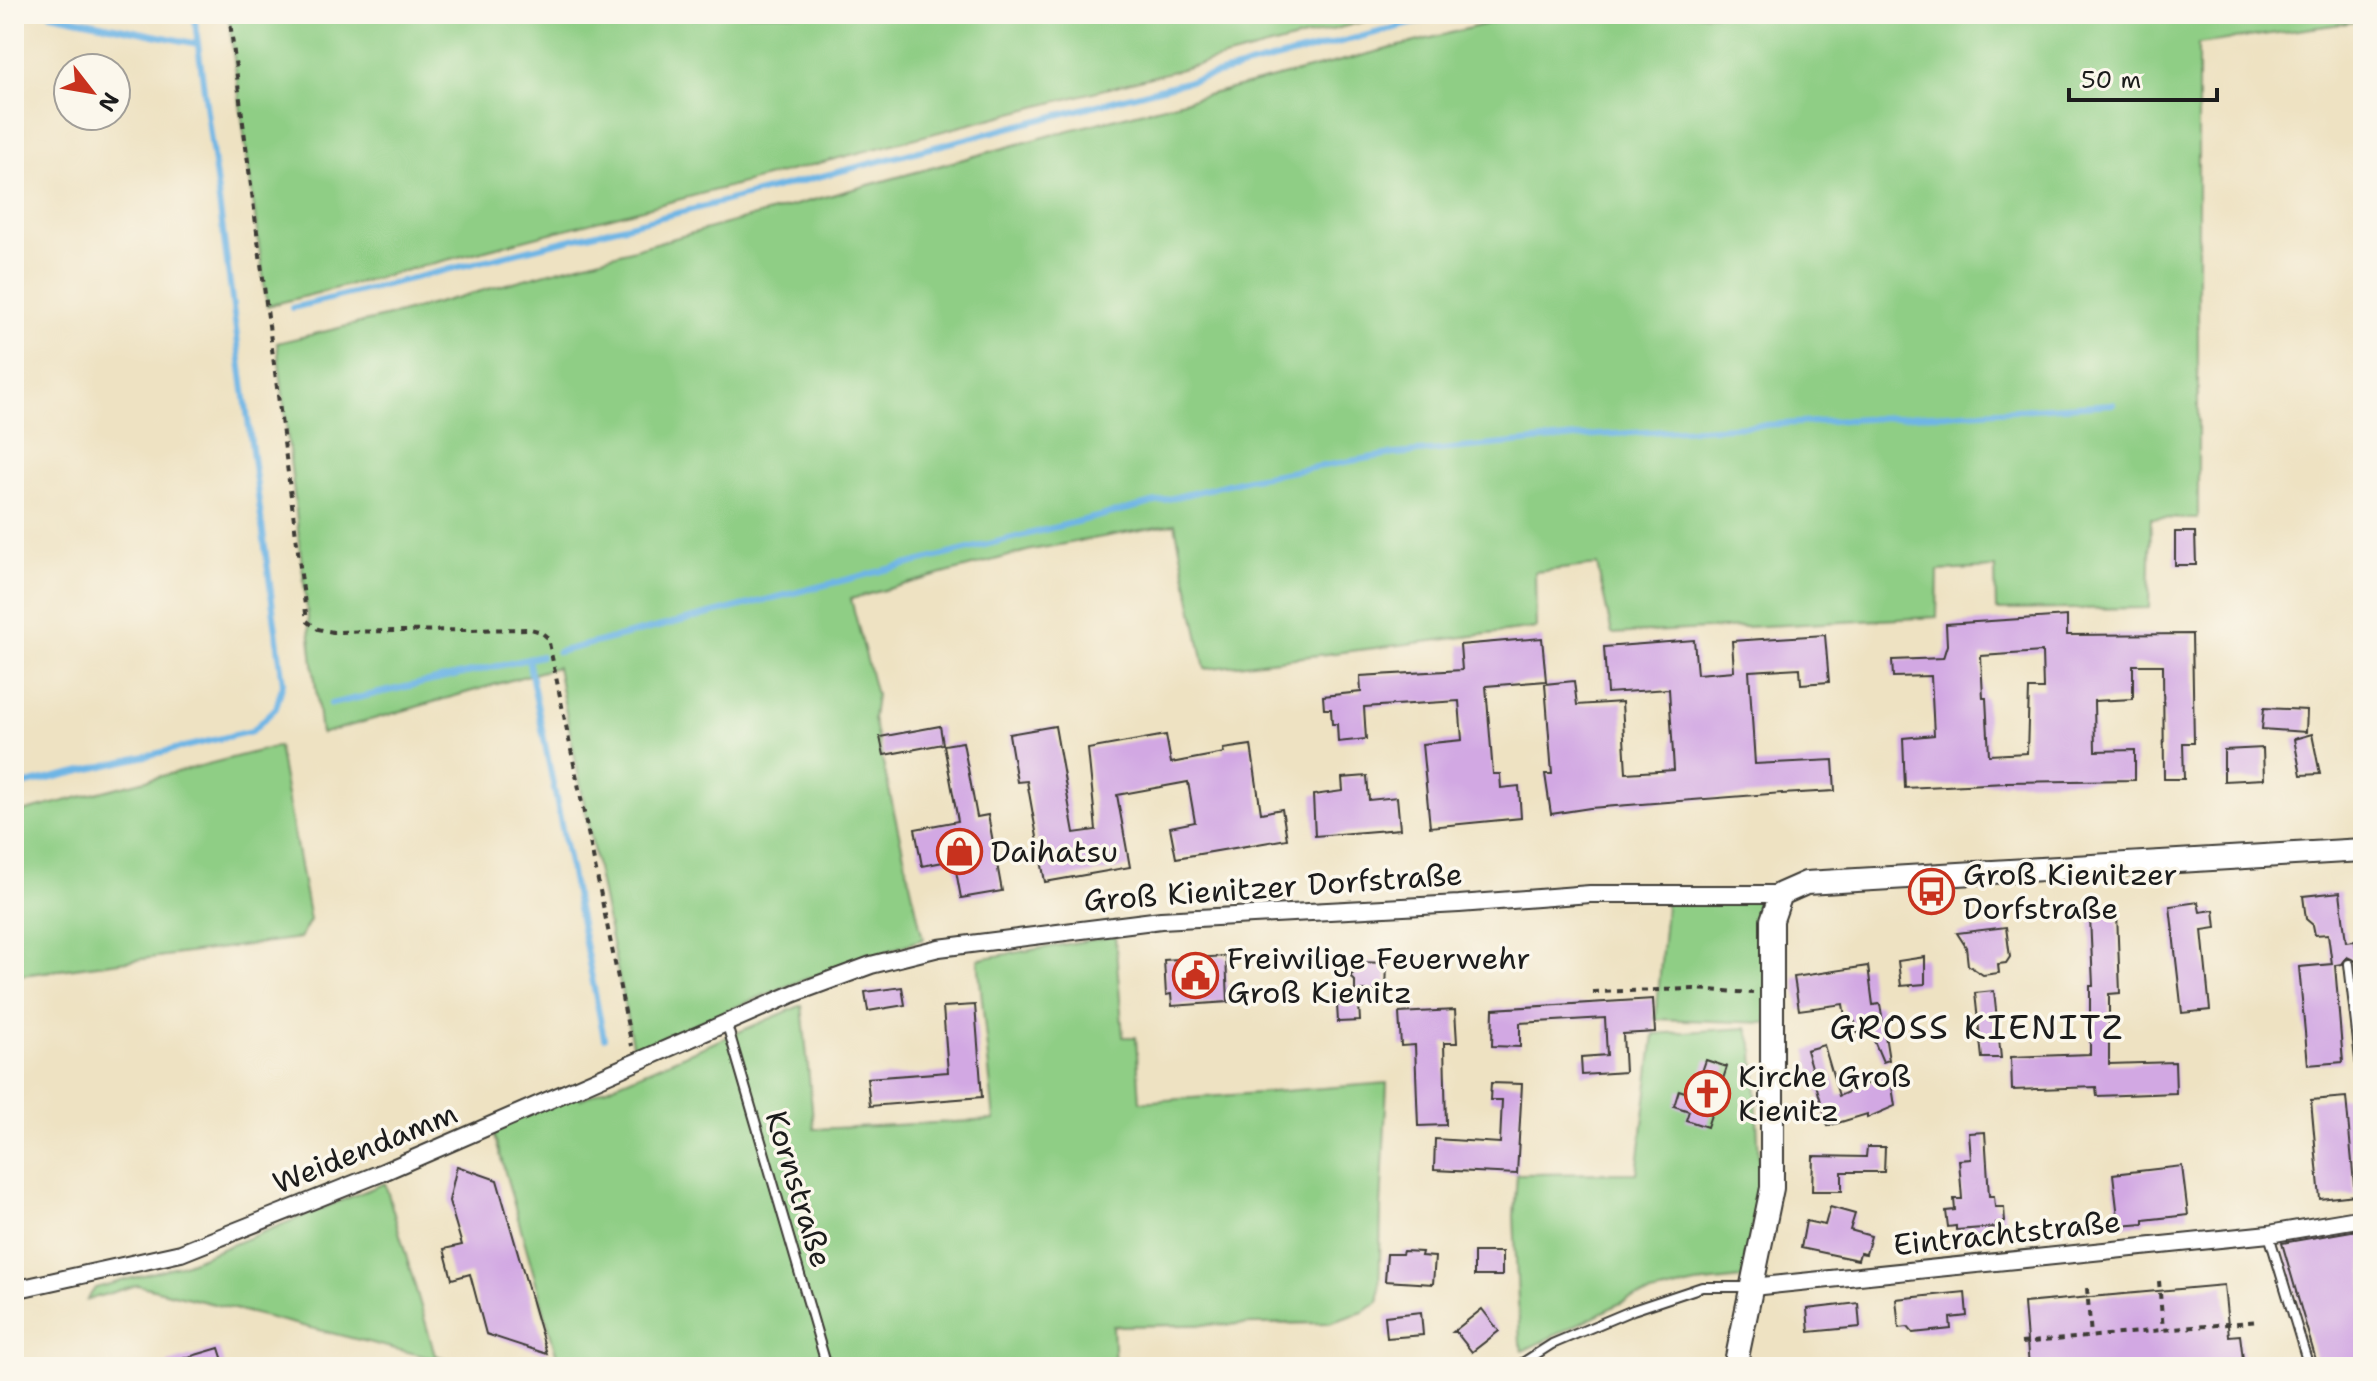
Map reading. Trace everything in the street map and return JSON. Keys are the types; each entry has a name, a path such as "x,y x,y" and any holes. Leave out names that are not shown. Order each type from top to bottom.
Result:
{"main road":[{"name":"Groß Kienitzer Dorfstraße","path":"1781,894 1806,883 2363,850"},
{"path":"1735,1367 1772,1188 1772,920 1781,894"}],"street":[{"name":"Groß Kienitzer Dorfstraße","path":"727,1025 827,980 918,953 1161,920 1590,894 1781,894"},
{"name":"Weidendamm","path":"14,1290 181,1253 381,1173 727,1025"},
{"name":"Eintrachtstraße","path":"1752,1287 2269,1234 2363,1218"}],"lane":[{"path":"2349,964 2363,1085"},
{"name":"Kornstraße","path":"727,1025 827,1367"},
{"path":"2269,1234 2309,1367"},
{"path":"1516,1367 1552,1344 1633,1310 1702,1287 1752,1287"}],"path":[{"path":"229,14 307,621 318,629 333,632 531,629 548,638 636,1064"},
{"path":"1593,992 1694,989 1772,995"},
{"path":"2159,1281 2163,1330"},
{"path":"2087,1288 2091,1336"},
{"path":"2021,1343 2260,1321"}],"green space":[{"path":"228,14 1393,14 267,306"},
{"path":"1525,14 2363,14 2363,21 2198,44 2198,519 2151,518 2149,608 1996,610 1995,568 1938,571 1937,617 1612,634 1597,565 1535,572 1536,628 1205,669 1175,524 1031,550 851,599 876,695 873,719 923,939 795,983 633,1049 557,667 321,734 277,343 393,315 1066,131"},
{"path":"278,746 310,920 300,938 14,976 14,814"},
{"path":"1667,894 1773,896 1767,1023 1656,1019"},
{"path":"1115,936 1123,1037 1136,1037 1140,1102 1387,1083 1379,1302 1363,1312 1329,1323 1113,1326 1115,1367 560,1367 492,1126 586,1085 581,1099 802,1005 814,1129 994,1120 978,959"},
{"path":"1747,1028 1754,1051 1760,1185 1742,1279 1696,1284 1629,1299 1523,1351 1520,1344 1514,1216 1517,1174 1637,1173 1654,1034"},
{"path":"385,1183 435,1355 469,1367 438,1367 436,1359 137,1285 87,1300 95,1288 184,1264"}],"building":[{"path":"2175,532 2195,532 2196,565 2175,565"},
{"path":"2067,616 2067,635 2192,634 2194,743 2183,743 2184,779 2164,779 2163,665 2133,665 2133,699 2094,701 2095,751 2135,750 2135,780 2006,782 1905,788 1903,738 1934,735 1931,676 1893,677 1892,660 1943,658 1947,645 1946,624","holes":["2042,652 2043,689 2029,689 2027,753 1989,755 1981,656"]},
{"path":"1825,635 1829,682 1801,684 1800,668 1749,671 1755,764 1833,760 1835,791 1590,808 1551,814 1545,774 1552,774 1545,684 1574,681 1577,705 1622,702 1626,773 1674,770 1669,689 1607,693 1604,647 1694,640 1697,674 1734,671 1732,641"},
{"path":"1542,638 1546,681 1486,686 1493,774 1500,774 1501,788 1519,786 1521,818 1430,827 1422,744 1462,740 1459,701 1364,707 1366,739 1338,742 1337,724 1332,724 1331,709 1324,709 1323,696 1361,692 1360,676 1462,670 1460,645"},
{"path":"2264,708 2307,710 2306,732 2262,729"},
{"path":"940,726 943,744 884,755 880,737"},
{"path":"1055,726 1074,833 1096,830 1088,749 1166,735 1171,763 1251,745 1261,813 1282,809 1287,839 1176,858 1170,827 1195,822 1188,782 1117,795 1130,867 1045,882 1027,781 1017,782 1009,734"},
{"path":"2312,734 2320,774 2301,775 2294,739"},
{"path":"963,742 977,817 988,815 1002,891 961,898 954,860 922,866 915,829 958,821 944,745"},
{"path":"2263,748 2264,779 2224,781 2224,750"},
{"path":"1367,776 1369,800 1397,797 1400,829 1315,836 1313,795 1343,791 1342,778"},
{"path":"2340,892 2346,942 2355,941 2358,962 2347,957 2342,964 2335,965 2343,1062 2308,1065 2299,967 2332,964 2328,934 2315,935 2313,925 2306,919 2303,896"},
{"path":"2198,902 2200,912 2214,910 2216,928 2202,930 2210,1010 2182,1013 2170,906"},
{"path":"2117,913 2120,993 2109,994 2109,1064 2175,1062 2176,1093 2097,1096 2096,1087 2012,1090 2011,1057 2090,1054 2090,986 2093,986 2090,916"},
{"path":"2006,927 2010,957 2006,963 1998,964 1999,973 1983,975 1968,965 1966,947 1957,933"},
{"name":"Freiwilige Feuerwehr Groß Kienitz","path":"1226,956 1228,1002 1172,1006 1171,994 1166,995 1164,960"},
{"path":"1925,957 1925,984 1901,986 1898,961"},
{"path":"1356,962 1387,963 1386,992 1355,991 1355,981 1350,976 1356,971"},
{"path":"1868,966 1873,1005 1880,1004 1889,1060 1883,1062 1870,1031 1856,1033 1855,1022 1846,1023 1843,1004 1799,1010 1794,977"},
{"path":"902,987 905,1005 868,1011 865,992"},
{"path":"1994,991 2001,1058 1982,1058 1975,993"},
{"path":"1653,999 1655,1032 1623,1034 1625,1072 1582,1075 1581,1057 1607,1055 1605,1018 1520,1023 1520,1047 1492,1046 1493,1009"},
{"path":"1359,1004 1360,1021 1338,1022 1337,1005"},
{"path":"975,1005 982,1097 870,1106 867,1078 948,1072 943,1007"},
{"path":"1455,1010 1457,1043 1444,1043 1446,1125 1418,1126 1415,1045 1401,1046 1399,1013"},
{"path":"1824,1045 1839,1096 1890,1074 1895,1106 1867,1118 1867,1114 1828,1126 1806,1050"},
{"name":"Kirche Groß Kienitz","path":"1706,1060 1727,1067 1707,1127 1686,1120 1689,1111 1674,1106 1679,1090 1694,1095"},
{"path":"1491,1083 1522,1084 1517,1174 1434,1170 1435,1139 1500,1143 1502,1100 1490,1100"},
{"path":"2346,1097 2355,1195 2320,1199 2311,1100"},
{"path":"1985,1132 1989,1196 1994,1196 1995,1207 2004,1207 2005,1222 1996,1223 1996,1227 1956,1230 1956,1226 1948,1227 1946,1211 1955,1210 1954,1199 1962,1199 1959,1160 1971,1159 1969,1133"},
{"path":"1867,1147 1885,1147 1884,1172 1842,1172 1842,1191 1812,1191 1813,1156 1866,1157"},
{"path":"457,1166 497,1180 547,1354 486,1334 470,1274 452,1279 444,1249 462,1245 449,1201"},
{"path":"2182,1166 2188,1215 2119,1226 2113,1174"},
{"path":"1830,1207 1855,1214 1850,1230 1871,1236 1866,1254 1860,1253 1858,1260 1801,1248 1806,1221 1825,1225"},
{"path":"2363,1229 2363,1367 2318,1367 2282,1243"},
{"path":"1403,1251 1422,1252 1421,1256 1435,1257 1433,1284 1385,1281 1387,1254 1402,1254"},
{"path":"1474,1252 1502,1252 1502,1276 1474,1276"},
{"path":"2224,1285 2229,1336 2240,1335 2244,1367 2029,1367 2024,1303"},
{"path":"1965,1292 1967,1316 1950,1318 1951,1329 1913,1333 1908,1327 1899,1328 1896,1299"},
{"path":"1858,1303 1860,1327 1809,1332 1807,1309"},
{"path":"1482,1309 1499,1331 1472,1352 1453,1332"},
{"path":"1421,1312 1423,1335 1387,1338 1385,1316"},
{"path":"219,1348 225,1367 168,1367 168,1363"}],"waterway":[{"path":"51,14 198,44"},
{"path":"14,787 252,731 276,708 283,683 194,14"},
{"path":"292,308 694,209 1449,14"},
{"path":"558,652 1248,479 1386,455 1597,435 2113,404"},
{"path":"331,704 541,656"},
{"path":"528,659 604,1038"}],"place":[{"name":"Daihatsu","path":"960,851"},
{"name":"Groß Kienitzer Dorfstraße","path":"1932,891"},
{"name":"Freiwilige Feuerwehr Groß Kienitz","path":"1196,975"},
{"name":"Kirche Groß Kienitz","path":"1707,1093"}],"district":[{"name":"GROSS KIENITZ","path":"1977,1027"}]}
